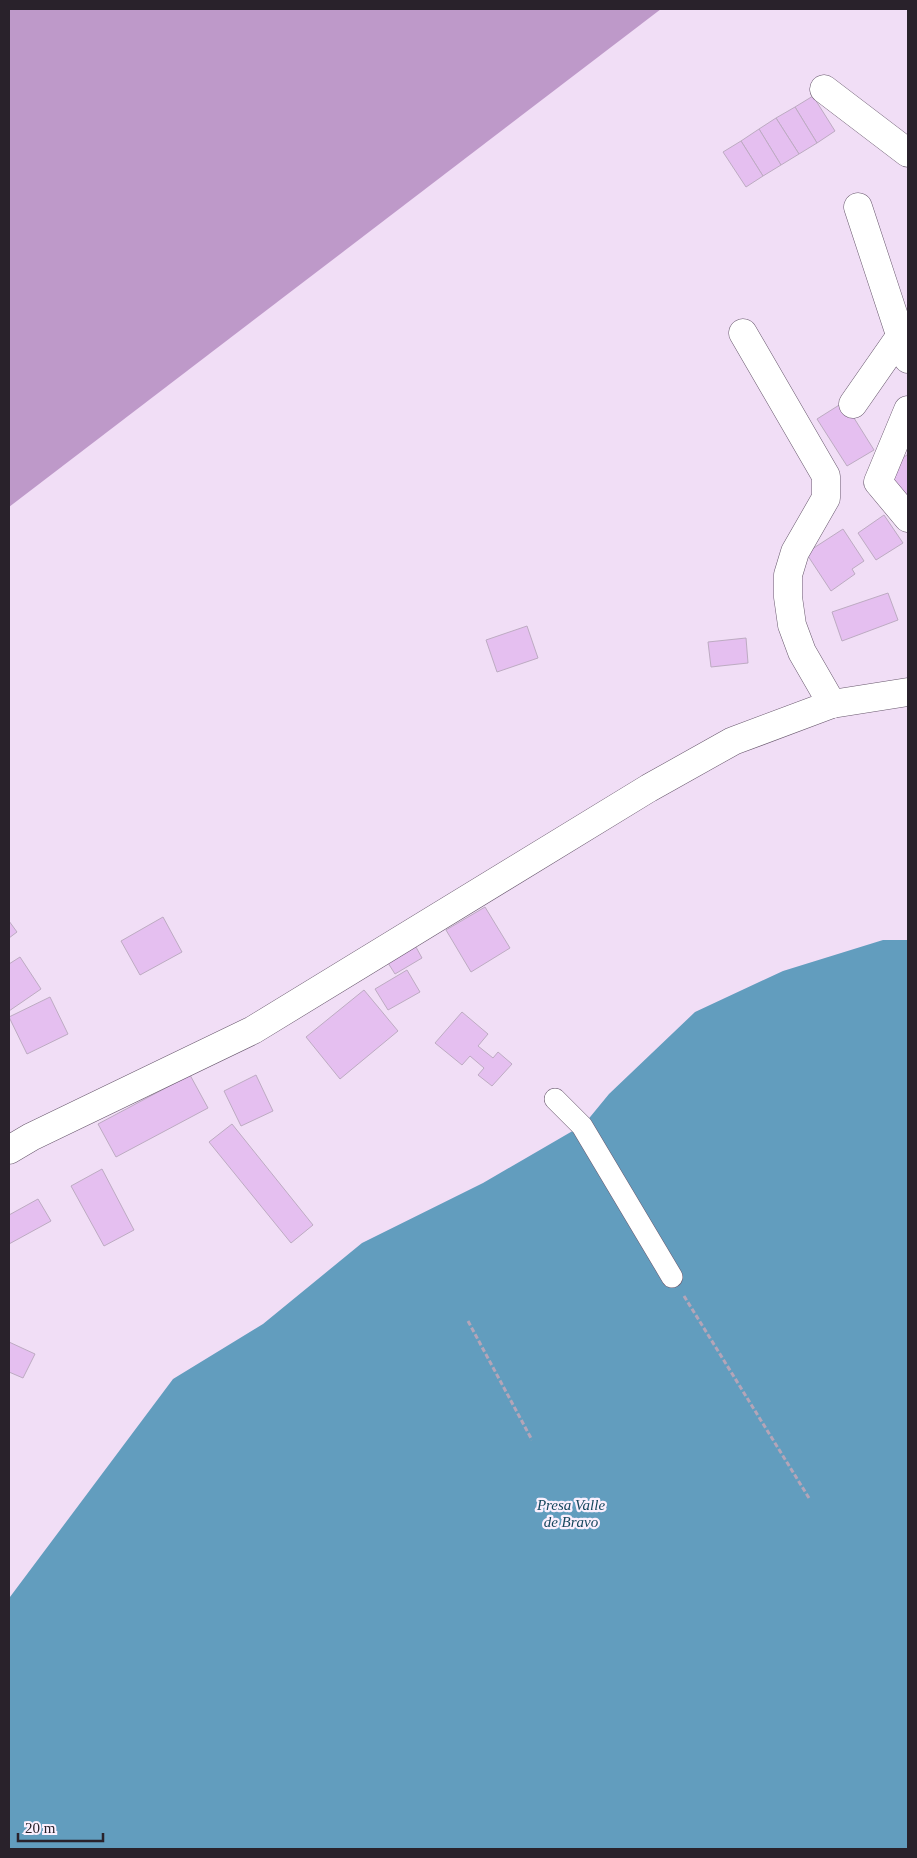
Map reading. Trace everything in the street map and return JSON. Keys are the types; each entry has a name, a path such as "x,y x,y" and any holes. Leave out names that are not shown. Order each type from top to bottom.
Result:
{"main road":[{"path":"824,89 908,153"},
{"path":"853,404 905,340 858,207"},
{"path":"743,333 826,476 826,498 795,552 788,575 788,597 792,625 802,652 832,704"},
{"path":"908,410 878,482 908,518"},
{"path":"9,1150 31,1136 253,1030 649,788 733,741 832,704 908,692"}],"street":[{"path":"555,1099 582,1126 672,1276"}],"path":[{"path":"672,1276 809,1498"},
{"path":"468,1321 532,1440"}],"shaded area":[{"path":"9,9 661,9 9,507"}],"water":[{"name":"Presa Valle de Bravo","path":"883,940 908,940 908,1849 9,1849 10,1597 173,1379 263,1324 362,1243 483,1183 586,1122 609,1094 695,1012 783,971"}],"building":[{"path":"813,96 835,131 817,143 795,107"},
{"path":"795,107 817,143 799,154 776,118"},
{"path":"776,118 799,154 781,165 759,129"},
{"path":"759,129 781,165 763,176 741,141"},
{"path":"741,141 763,176 746,187 723,152"},
{"path":"844,402 874,450 847,466 817,419"},
{"path":"908,454 908,509 895,490 893,466"},
{"path":"884,515 903,543 876,560 858,533"},
{"path":"843,529 864,561 852,569 855,574 831,591 806,553"},
{"path":"888,593 898,620 842,641 832,612"},
{"path":"527,626 538,658 497,672 486,640"},
{"path":"746,638 748,663 711,667 708,642"},
{"path":"485,907 510,948 471,972 446,930"},
{"path":"163,917 182,952 140,975 121,941"},
{"path":"9,921 17,932 9,938"},
{"path":"411,938 422,958 395,974 383,955"},
{"path":"20,957 41,989 9,1011 9,964"},
{"path":"407,970 420,992 388,1010 375,989"},
{"path":"364,990 398,1031 340,1079 306,1037"},
{"path":"50,997 68,1034 27,1054 9,1017"},
{"path":"462,1012 488,1034 478,1046 493,1058 498,1052 512,1064 492,1086 478,1075 484,1068 470,1056 462,1065 435,1043"},
{"path":"190,1075 208,1108 116,1157 98,1124"},
{"path":"256,1075 273,1111 241,1126 224,1091"},
{"path":"232,1124 313,1225 291,1243 209,1142"},
{"path":"102,1169 134,1230 104,1246 71,1186"},
{"path":"38,1199 51,1221 9,1244 9,1215"},
{"path":"9,1342 35,1354 23,1378 9,1372"}]}
